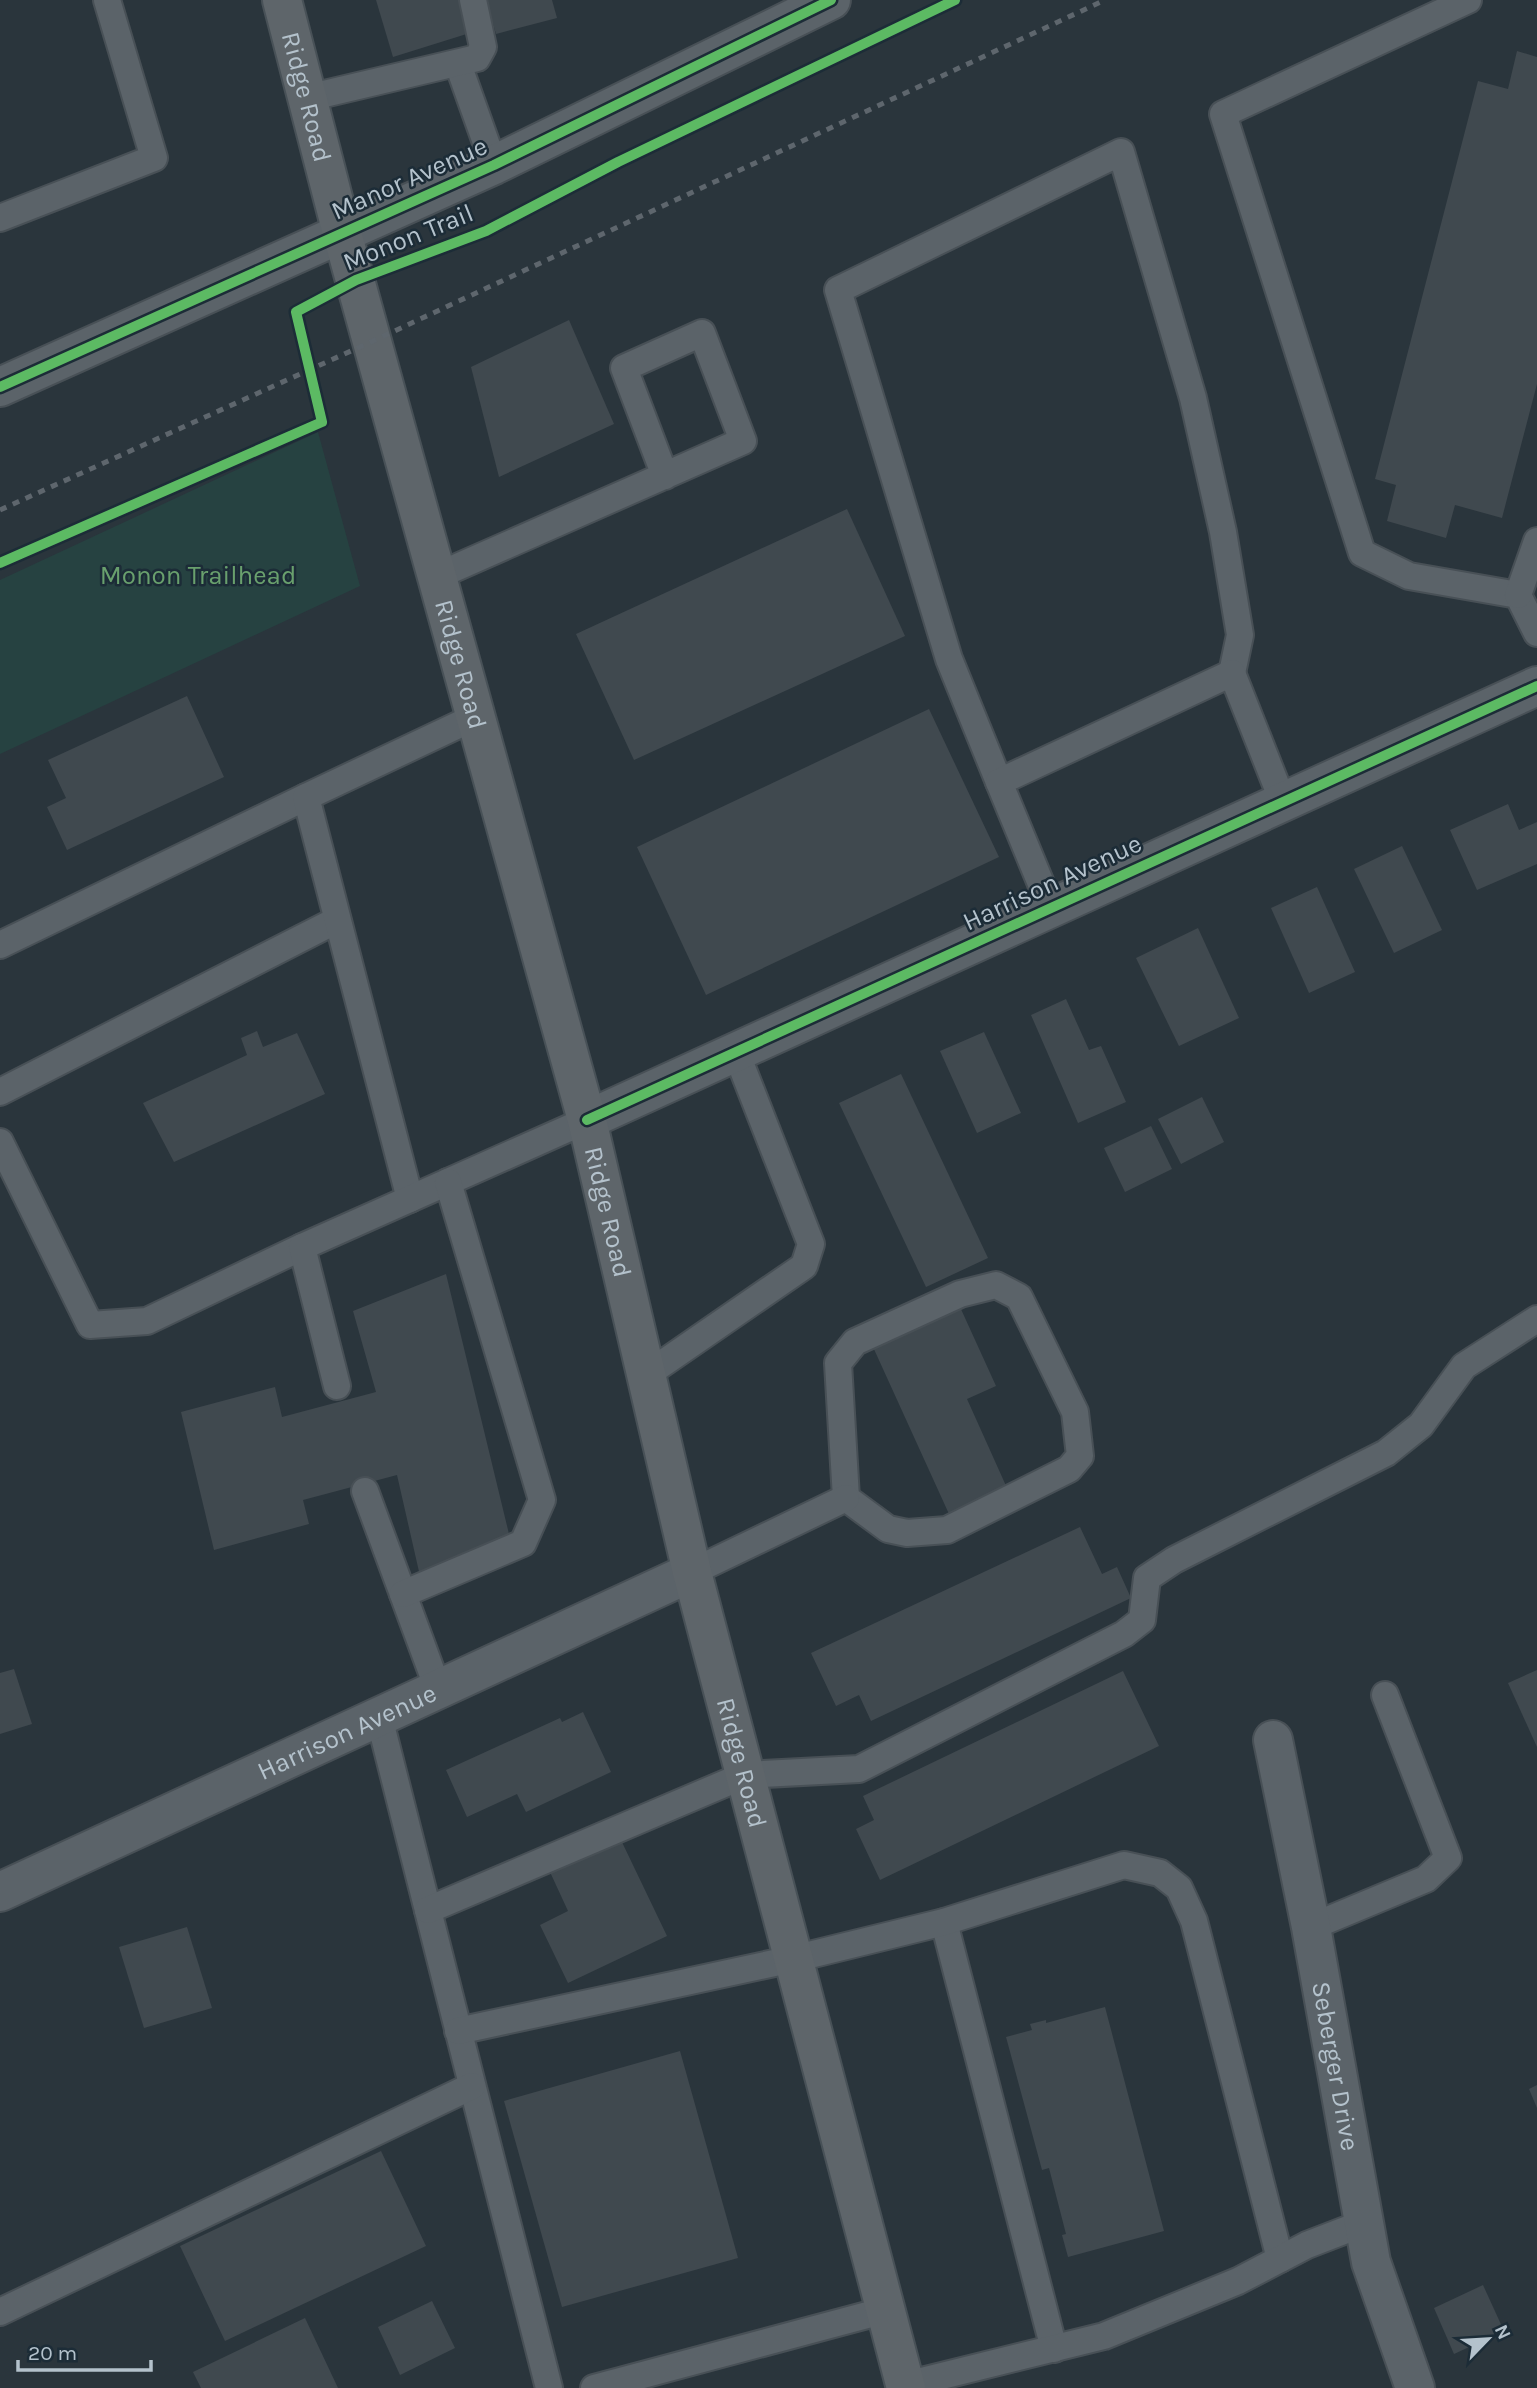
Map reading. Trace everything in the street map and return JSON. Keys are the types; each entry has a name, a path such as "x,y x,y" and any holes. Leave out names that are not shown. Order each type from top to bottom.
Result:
{"main road":[{"name":"Ridge Road","path":"282,0 342,233 587,1120 692,1572 906,2387"}],"street":[{"name":"Manor Avenue","path":"0,387 494,165 831,0"},
{"name":"Harrison Avenue","path":"587,1120 1537,686"},
{"name":"Harrison Avenue","path":"0,1892 692,1572"},
{"name":"Seberger Drive","path":"1273,1740 1311,1927 1370,2262 1415,2388"}],"lane":[{"path":"0,218 154,158 107,0"},
{"path":"307,98 477,58 483,47 473,0"},
{"path":"1468,0 1223,114 1362,553 1409,576 1518,595"},
{"path":"458,64 494,165"},
{"path":"1051,908 949,659 838,290 1121,152 1193,398 1223,532 1240,635 1231,673 1283,802"},
{"path":"437,576 665,476 743,441 702,333 624,368 665,476"},
{"path":"1537,541 1518,595 1537,633"},
{"path":"999,782 1231,673"},
{"path":"0,945 475,717"},
{"path":"306,797 410,1199"},
{"path":"0,1092 337,920"},
{"path":"646,1375 804,1266 811,1244 736,1052"},
{"path":"0,1142 90,1325 146,1321 302,1247 587,1120"},
{"path":"403,1594 523,1543 542,1500 448,1182"},
{"path":"302,1247 337,1387"},
{"path":"996,1285 1019,1297 1075,1412 1080,1456 1069,1469 947,1530 907,1533 888,1530 846,1498 838,1363 855,1342 960,1294 996,1285"},
{"path":"428,1910 745,1775 859,1769 1124,1634 1142,1620 1147,1578 1174,1560 1386,1453 1421,1425 1464,1366 1537,1318"},
{"path":"365,1491 438,1689"},
{"path":"692,1572 846,1498"},
{"path":"1311,1927 1426,1879 1448,1858 1385,1695"},
{"path":"379,1717 549,2388"},
{"path":"458,2031 793,1959 944,1922 1124,1865 1160,1872 1179,1888 1194,1921 1280,2259"},
{"path":"944,1922 1054,2349"},
{"path":"0,2312 472,2086"},
{"path":"906,2387 1104,2336 1238,2281 1307,2245 1364,2223"},
{"path":"594,2388 886,2310"}],"green space":[{"name":"Monon Trailhead","path":"318,432 360,586 0,754 0,580"}],"building":[{"path":"376,0 465,0 473,32 393,57"},
{"path":"486,0 552,0 557,18 496,34"},
{"path":"1517,51 1537,57 1537,384 1502,518 1455,505 1446,538 1387,521 1396,485 1375,479 1478,81 1508,89"},
{"path":"569,320 614,424 499,477 471,367"},
{"path":"847,509 905,636 634,760 576,634"},
{"path":"187,696 224,777 67,850 47,807 66,798 48,760"},
{"path":"929,709 999,857 706,995 637,847"},
{"path":"1508,804 1519,830 1537,822 1537,864 1477,890 1450,830"},
{"path":"1402,846 1442,930 1394,953 1354,869"},
{"path":"1317,887 1355,972 1309,993 1271,908"},
{"path":"1198,928 1239,1018 1179,1046 1136,958"},
{"path":"1066,999 1089,1050 1101,1046 1126,1102 1078,1123 1031,1015"},
{"path":"257,1031 263,1047 297,1033 325,1094 174,1162 143,1103 247,1055 241,1038"},
{"path":"984,1032 1021,1113 977,1133 940,1051"},
{"path":"901,1074 988,1258 926,1287 839,1103"},
{"path":"1202,1097 1224,1142 1181,1164 1158,1119"},
{"path":"1151,1126 1172,1169 1125,1192 1104,1148"},
{"path":"446,1274 509,1534 420,1576 397,1475 303,1500 309,1524 214,1550 181,1412 275,1387 282,1417 376,1392 353,1311"},
{"path":"960,1307 996,1386 967,1399 1007,1488 949,1514 873,1347"},
{"path":"1080,1527 1102,1574 1117,1567 1131,1598 871,1721 859,1695 836,1706 811,1653"},
{"path":"14,1669 32,1724 0,1734 0,1673"},
{"path":"1537,1670 1537,1747 1508,1683"},
{"path":"1123,1671 1159,1746 880,1880 856,1829 874,1820 863,1796"},
{"path":"583,1712 611,1772 526,1812 517,1794 467,1817 446,1770 560,1718 562,1722"},
{"path":"620,1838 667,1936 568,1983 540,1925 568,1911 550,1872"},
{"path":"187,1927 212,2008 144,2028 119,1947"},
{"path":"1105,2007 1164,2231 1068,2257 1062,2235 1066,2234 1049,2168 1042,2170 1006,2037 1032,2030 1030,2024 1046,2020 1046,2023"},
{"path":"680,2051 738,2258 562,2307 504,2101"},
{"path":"1537,2085 1537,2108 1529,2089"},
{"path":"381,2151 426,2246 225,2341 180,2246"},
{"path":"1483,2285 1504,2331 1454,2354 1434,2308"},
{"path":"432,2301 455,2348 400,2375 378,2327"},
{"path":"305,2318 338,2388 201,2388 193,2372"}],"railway":[{"path":"0,510 373,341 1105,0"}],"cycle path":[{"name":"Monon Trail","path":"0,387 494,165 831,0"},
{"name":"Monon Trail","path":"0,563 322,422 296,312 356,280 486,231 618,162 955,0"},
{"path":"587,1120 1537,686"}]}
